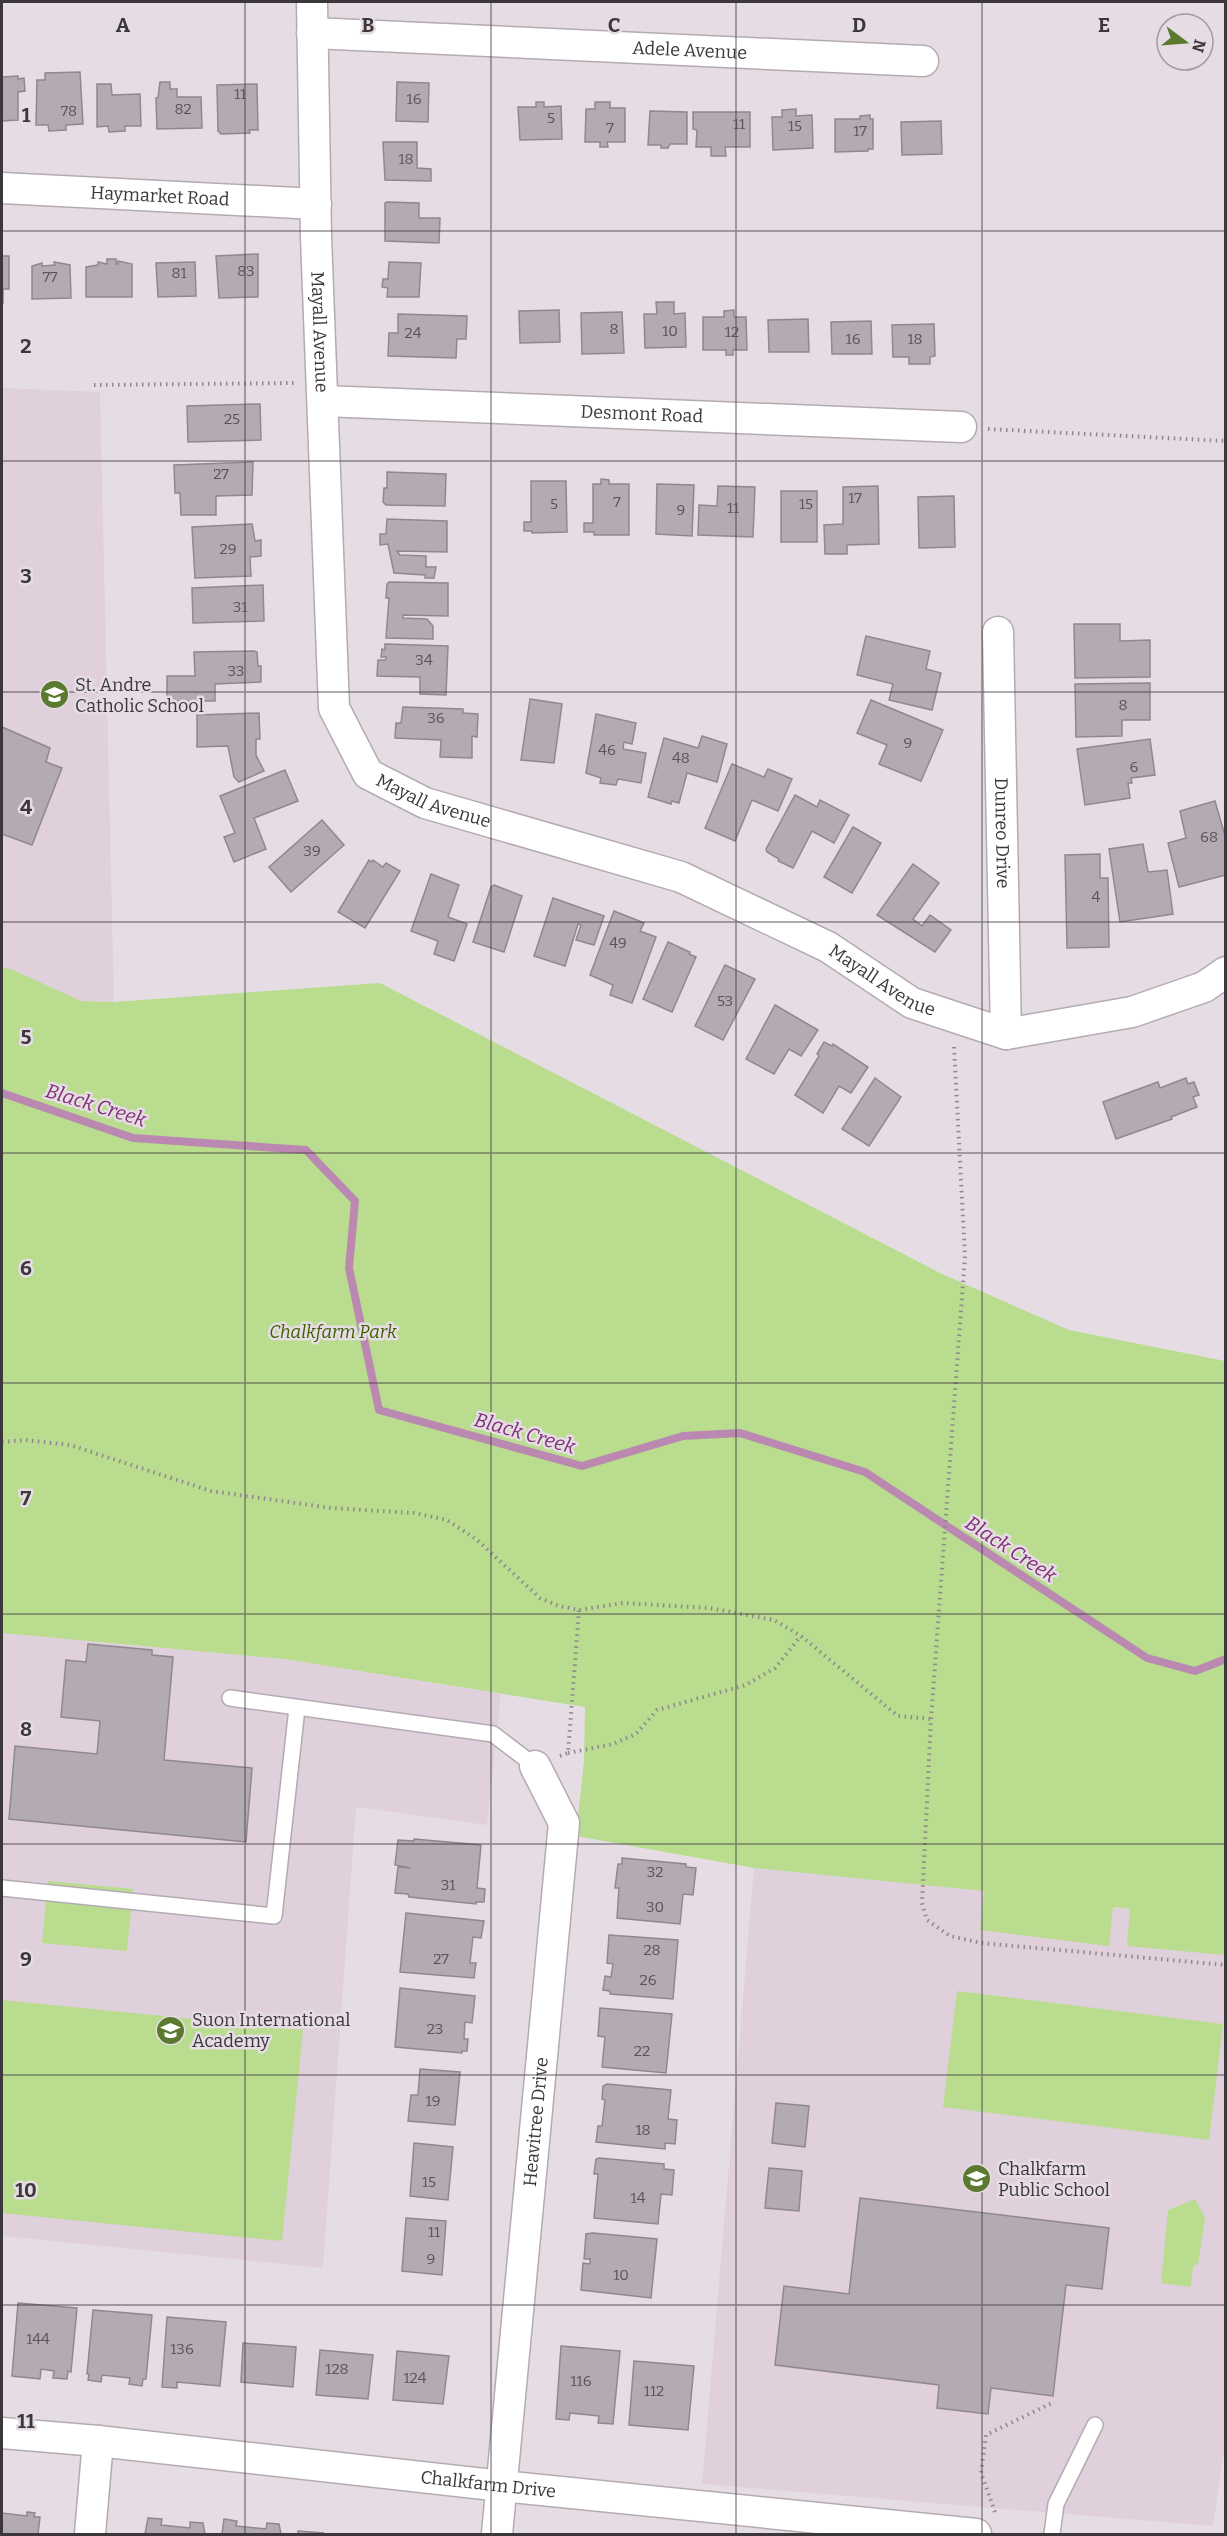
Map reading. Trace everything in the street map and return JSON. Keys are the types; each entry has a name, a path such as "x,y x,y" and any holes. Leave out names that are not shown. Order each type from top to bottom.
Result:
{"street":[{"name":"Mayall Avenue","path":"312,2 316,204 334,708 368,774 425,803 681,877 828,947 912,1003 1006,1034 1132,1012 1204,987 1226,972"},
{"name":"Adele Avenue","path":"312,33 923,62"},
{"name":"Haymarket Road","path":"2,188 316,204"},
{"name":"Desmont Road","path":"323,392 961,427"},
{"name":"Dunreo Drive","path":"998,632 1006,1034"},
{"name":"Heavitree Drive","path":"497,2535 564,1823 534,1766"},
{"name":"Chalkfarm Drive","path":"2,2433 98,2441 502,2486 986,2524"},
{"path":"90,2535 98,2441"}],"lane":[{"path":"230,1698 493,1734 534,1766"},
{"path":"2,1888 274,1916 297,1708"},
{"path":"1052,2535 1056,2504 1095,2425"}],"path":[{"path":"94,385 323,392"},
{"path":"961,427 1226,441"},
{"path":"953,1017 964,1256 931,1719 922,1902 927,1920 950,1936 981,1943 1226,1965"},
{"path":"2,1442 25,1440 70,1445 211,1491 331,1508 414,1512 447,1520 476,1539 540,1598 579,1610 623,1603 708,1608 774,1620 801,1636 898,1716 931,1719"},
{"path":"568,1753 579,1610"},
{"path":"534,1766 568,1753 614,1744 636,1734 657,1710 746,1685 775,1668 801,1636"},
{"path":"986,2524 981,2473 986,2435 1054,2402"}],"shaded area":[{"name":"St. Andre Catholic School","path":"2,388 100,392 114,1002 2,998"},
{"name":"Suon International Academy","path":"2,1633 284,1659 501,1694 487,1825 356,1807 323,2268 2,2236"},
{"name":"Chalkfarm Public School","path":"754,1868 950,1887 1225,1921 1226,2437 1213,2526 702,2484"}],"green space":[{"name":"Chalkfarm Park","path":"2,968 11,969 81,1001 114,1002 380,983 942,1274 1069,1330 1225,1361 1225,1955 1127,1946 1130,1909 1113,1907 1109,1946 980,1930 984,1891 754,1868 576,1836 584,1761 585,1707 284,1659 2,1633"},
{"path":"48,1881 133,1889 127,1951 42,1943"},
{"path":"957,1991 1223,2024 1209,2140 943,2107"},
{"path":"2,2000 303,2030 282,2241 2,2213"},
{"path":"1195,2199 1205,2218 1198,2264 1193,2266 1191,2287 1161,2283 1168,2210"}],"building":[{"path":"80,72 83,124 66,125 66,130 49,131 48,125 36,125 37,80 45,80 45,73"},
{"path":"18,76 18,79 24,78 25,91 18,92 18,120 2,121 2,77"},
{"path":"160,82 170,82 170,89 177,89 177,97 201,97 202,128 157,129 156,98 158,98"},
{"path":"397,82 429,83 428,122 396,121"},
{"path":"97,84 111,84 112,95 140,94 141,126 125,126 125,131 109,132 108,126 97,127"},
{"path":"257,84 258,130 249,130 250,133 221,134 218,131 217,85"},
{"path":"536,102 544,102 544,107 561,106 562,139 520,140 518,107 536,107"},
{"path":"595,102 610,102 610,108 625,108 625,142 607,142 608,147 600,147 600,142 585,142 586,109 595,109"},
{"path":"796,109 796,116 812,115 813,148 773,150 772,117 782,117 782,110"},
{"path":"650,111 687,112 687,144 670,144 668,148 661,148 661,145 648,145"},
{"path":"693,112 750,112 750,147 725,147 726,156 711,156 711,147 696,147 697,130 693,129"},
{"path":"870,115 870,119 873,119 873,149 835,152 835,119 860,119 860,116"},
{"path":"941,121 942,154 902,155 901,122"},
{"path":"383,142 417,142 417,168 431,169 431,181 385,180"},
{"path":"385,203 419,203 419,218 440,218 439,243 385,241"},
{"path":"258,254 258,297 219,298 216,256"},
{"path":"2,256 9,256 9,289 3,289 3,303 2,303"},
{"path":"107,259 116,259 116,264 118,261 132,264 132,297 86,297 86,267 98,265 98,262 107,264"},
{"path":"54,262 70,265 71,298 32,299 32,266 42,263 42,266 55,265"},
{"path":"195,262 196,296 158,297 156,263"},
{"path":"389,262 421,263 419,297 387,297 388,288 382,287 383,279 388,279"},
{"path":"656,302 674,302 674,314 685,313 686,347 645,348 644,314 657,314"},
{"path":"559,310 560,342 520,343 519,311"},
{"path":"734,310 734,317 746,317 747,350 733,350 733,355 726,355 726,350 703,350 703,317 724,317 724,311"},
{"path":"622,312 624,353 582,354 581,313"},
{"path":"398,314 467,316 466,339 457,339 456,358 388,356 389,333 398,333"},
{"path":"808,319 809,352 769,352 768,320"},
{"path":"871,321 872,354 832,354 831,322"},
{"path":"934,324 935,356 930,357 930,364 909,364 909,357 893,357 892,325"},
{"path":"260,404 261,440 188,442 187,406"},
{"path":"253,462 252,495 216,496 216,515 181,515 180,493 175,493 174,465"},
{"path":"387,472 446,474 445,506 386,505 383,502 384,488 387,488"},
{"path":"601,479 609,480 609,484 629,484 629,535 594,535 594,532 584,532 584,523 593,523 593,484 601,484"},
{"path":"531,481 566,481 567,532 532,533 532,531 524,531 524,522 531,522"},
{"path":"657,484 694,485 692,536 656,534"},
{"path":"718,486 755,487 753,537 698,535 699,505 717,506"},
{"path":"878,486 879,544 847,545 847,554 825,554 824,525 843,524 843,487"},
{"path":"781,491 817,491 817,542 781,542"},
{"path":"954,496 955,547 919,548 918,497"},
{"path":"387,519 447,521 447,552 397,551 400,555 426,556 426,567 436,567 434,578 425,578 425,575 394,573 388,544 380,545 380,534 386,534"},
{"path":"252,524 255,541 261,540 261,556 250,557 251,576 195,578 192,527"},
{"path":"389,582 448,583 448,616 403,615 403,618 427,619 433,626 433,639 386,638 389,598 386,598"},
{"path":"263,585 264,621 193,623 192,588"},
{"path":"1074,624 1120,624 1120,641 1150,640 1150,677 1075,678"},
{"path":"866,636 930,651 926,669 941,673 932,710 889,700 893,684 857,675"},
{"path":"385,644 448,646 446,695 420,694 420,677 377,676 378,660 386,660 386,657 381,657"},
{"path":"194,652 257,652 258,666 261,666 261,682 215,684 215,701 167,701 167,676 195,676"},
{"path":"1150,683 1150,720 1122,720 1122,736 1076,737 1075,684"},
{"path":"530,699 562,704 554,763 521,760"},
{"path":"871,700 943,730 921,781 879,764 887,745 857,733"},
{"path":"403,707 463,709 463,713 478,714 477,737 472,736 472,758 440,757 441,740 395,738 396,723 401,723"},
{"path":"259,713 260,739 256,739 256,755 264,771 239,782 234,777 228,746 197,747 197,715"},
{"path":"596,714 636,723 632,744 624,742 623,749 646,753 641,783 618,779 616,785 600,783 601,778 586,773"},
{"path":"2,727 50,748 46,762 62,768 32,845 2,834"},
{"path":"702,736 727,744 717,782 687,773 679,803 672,801 671,804 648,797 664,738 698,748"},
{"path":"1150,739 1155,775 1131,778 1132,783 1128,783 1130,798 1085,805 1077,749"},
{"path":"732,764 764,777 768,769 792,779 778,811 752,800 735,841 705,828"},
{"path":"285,770 298,801 254,818 266,849 234,862 224,837 235,833 220,796"},
{"path":"795,795 817,807 820,800 849,815 834,843 812,831 793,868 778,861 779,859 766,849"},
{"path":"1215,801 1226,839 1226,875 1179,887 1168,843 1186,838 1180,811"},
{"path":"322,820 344,845 291,892 269,867"},
{"path":"853,827 881,843 852,893 824,877"},
{"path":"1143,844 1148,872 1167,870 1173,914 1120,922 1109,849"},
{"path":"1100,854 1100,878 1108,878 1109,947 1067,948 1065,855"},
{"path":"369,860 383,867 386,863 400,871 365,928 338,912"},
{"path":"913,864 939,883 913,919 922,926 930,915 951,930 935,952 877,915"},
{"path":"431,874 459,885 448,917 467,924 454,961 434,954 438,941 411,931"},
{"path":"494,885 522,896 504,952 473,942 491,887"},
{"path":"553,898 604,916 594,945 576,940 581,925 578,924 565,966 534,956"},
{"path":"614,911 644,923 640,931 656,937 632,1003 610,995 613,985 590,975"},
{"path":"668,942 696,957 672,1012 643,999"},
{"path":"725,965 755,979 723,1040 695,1026"},
{"path":"775,1005 818,1030 801,1056 789,1049 774,1074 746,1059"},
{"path":"824,1042 832,1046 833,1044 868,1067 851,1093 839,1086 823,1113 795,1095 819,1056 817,1054"},
{"path":"875,1078 901,1097 869,1146 842,1129"},
{"path":"1186,1078 1188,1084 1194,1082 1199,1095 1193,1097 1197,1107 1171,1117 1172,1119 1116,1139 1103,1102 1158,1082 1160,1088"},
{"path":"88,1644 152,1650 152,1655 173,1657 164,1760 252,1768 246,1842 9,1819 15,1746 97,1754 100,1721 61,1717 66,1660 86,1662"},
{"path":"414,1839 481,1845 477,1888 485,1889 484,1902 476,1902 476,1904 409,1897 408,1894 395,1893 398,1867 411,1868 395,1865 398,1840 414,1841"},
{"path":"622,1858 686,1864 686,1867 696,1868 693,1895 683,1894 680,1924 617,1918 619,1888 615,1888 618,1864 622,1864"},
{"path":"406,1913 484,1921 481,1938 473,1937 470,1963 476,1963 474,1978 400,1972"},
{"path":"609,1935 678,1940 673,1999 610,1994 610,1991 603,1990 605,1976 611,1977 613,1964 607,1963"},
{"path":"400,1988 475,1996 472,2023 465,2022 464,2039 468,2039 467,2051 462,2051 462,2053 395,2047"},
{"path":"600,2008 672,2014 666,2073 602,2067 605,2037 598,2036"},
{"path":"420,2069 460,2072 455,2125 408,2121 411,2095 418,2095"},
{"path":"607,2084 671,2090 668,2119 677,2120 675,2144 665,2143 665,2149 596,2142 598,2126 602,2126 605,2100 602,2099 603,2086"},
{"path":"776,2103 809,2106 805,2147 772,2143"},
{"path":"414,2143 453,2147 448,2200 410,2196"},
{"path":"596,2159 664,2164 664,2169 674,2170 672,2195 661,2194 658,2224 594,2218 598,2174 594,2174"},
{"path":"769,2168 802,2171 799,2211 765,2208"},
{"path":"860,2198 1109,2228 1102,2289 1066,2285 1053,2396 991,2388 988,2414 937,2408 939,2385 775,2365 784,2286 849,2294"},
{"path":"406,2218 446,2221 442,2275 402,2271"},
{"path":"586,2234 657,2239 651,2298 581,2290 583,2263 590,2264 590,2259 584,2259"},
{"path":"18,2303 77,2308 71,2372 68,2371 67,2379 53,2378 54,2371 41,2369 40,2379 12,2376"},
{"path":"93,2310 152,2315 146,2379 143,2379 142,2386 129,2384 130,2378 102,2375 101,2382 88,2380"},
{"path":"167,2317 226,2322 220,2386 177,2382 177,2388 162,2387"},
{"path":"243,2343 296,2347 293,2387 241,2382"},
{"path":"561,2346 620,2351 613,2424 598,2423 599,2416 570,2413 569,2420 556,2419"},
{"path":"320,2350 373,2355 368,2399 316,2395"},
{"path":"397,2351 449,2356 443,2404 393,2400"},
{"path":"634,2361 694,2366 688,2430 629,2425"},
{"path":"27,2512 35,2513 34,2517 40,2517 38,2534 2,2534 2,2513 27,2516"},
{"path":"148,2518 162,2519 161,2525 190,2528 190,2522 203,2523 205,2534 145,2534"},
{"path":"224,2519 237,2521 236,2526 266,2529 267,2523 279,2524 281,2534 222,2534"},
{"path":"298,2531 324,2533 298,2534"}],"waterway":[{"name":"Black Creek","path":"2,1093 133,1138 306,1150 355,1201 349,1268 379,1410 582,1466 683,1436 740,1433 865,1472 1147,1658 1195,1671 1226,1659"}],"place":[{"name":"St. Andre Catholic School","path":"54,695"},
{"name":"Suon International Academy","path":"171,2030"},
{"name":"Chalkfarm Public School","path":"977,2179"}]}
